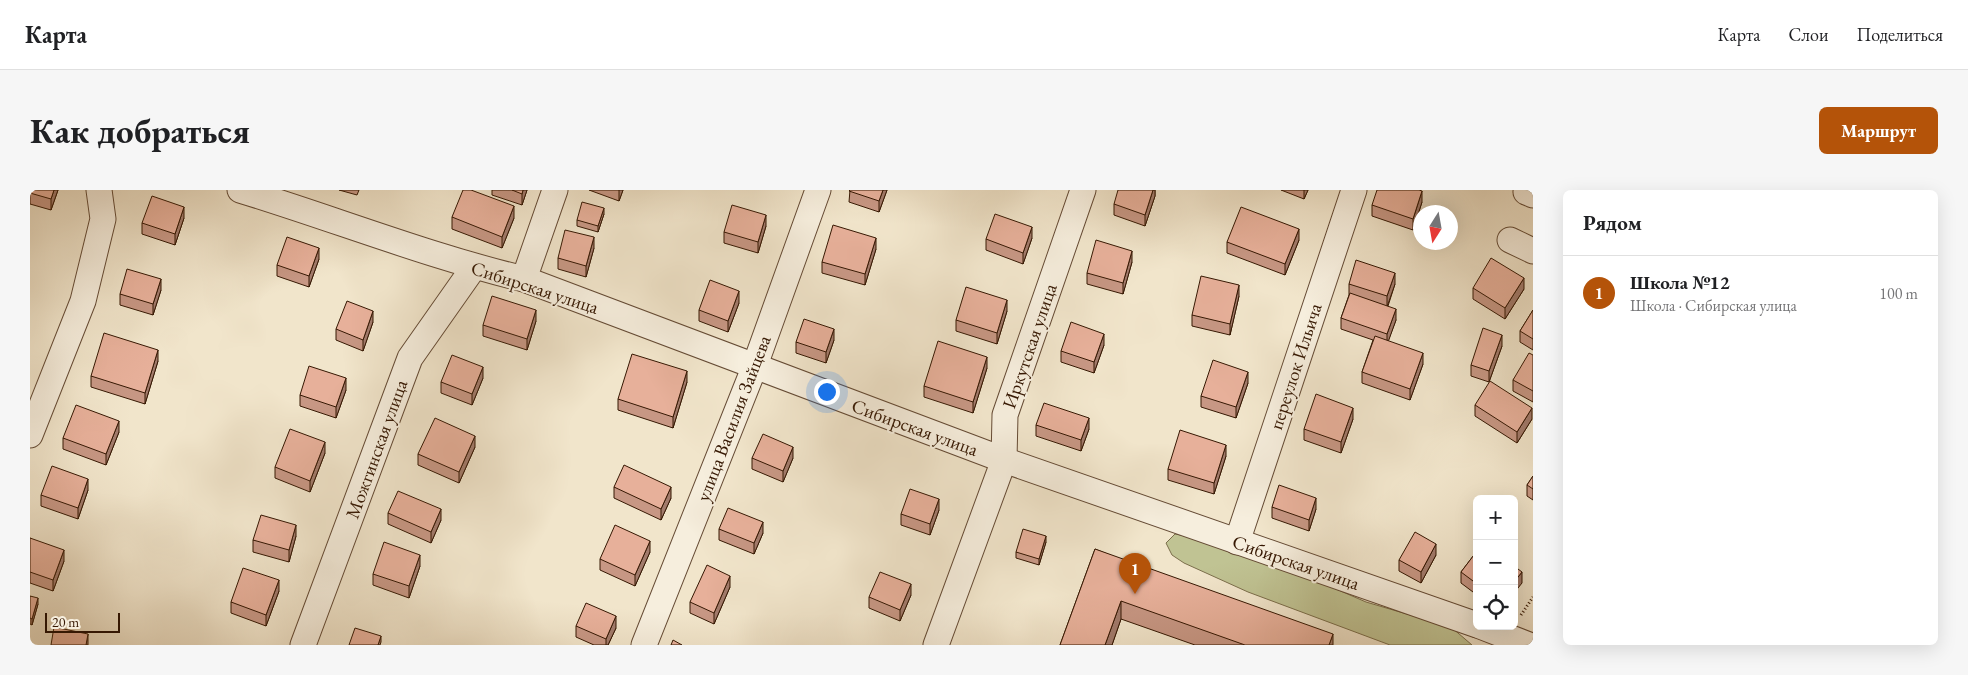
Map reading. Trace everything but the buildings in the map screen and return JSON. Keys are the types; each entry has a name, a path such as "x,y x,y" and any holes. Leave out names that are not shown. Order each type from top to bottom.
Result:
{"street":[{"path":"30,435 83,300 103,219 99,190"},
{"name":"Сибирская улица","path":"240,190 306,200 474,267 524,280 754,368 1004,460 1473,624"},
{"path":"524,280 555,190"},
{"name":"улица Василия Зайцева","path":"644,645 754,368 818,190"},
{"name":"Иркутская улица","path":"936,645 1004,460 1005,415 1083,190"},
{"name":"переулок Ильича","path":"1237,542 1354,190"},
{"path":"1510,240 1533,251"},
{"name":"Можгинская улица","path":"303,645 410,358 474,267"},
{"name":"Сибирская улица","path":"1489,630 1529,645"}],"path":[{"path":"1519,618 1533,597"}],"green space":[{"path":"1175,534 1237,546 1366,602 1451,627 1472,645 1390,645 1248,592 1184,563 1172,555 1166,543"}],"place":[{"name":"Школа №12","path":"1135,594"}]}
